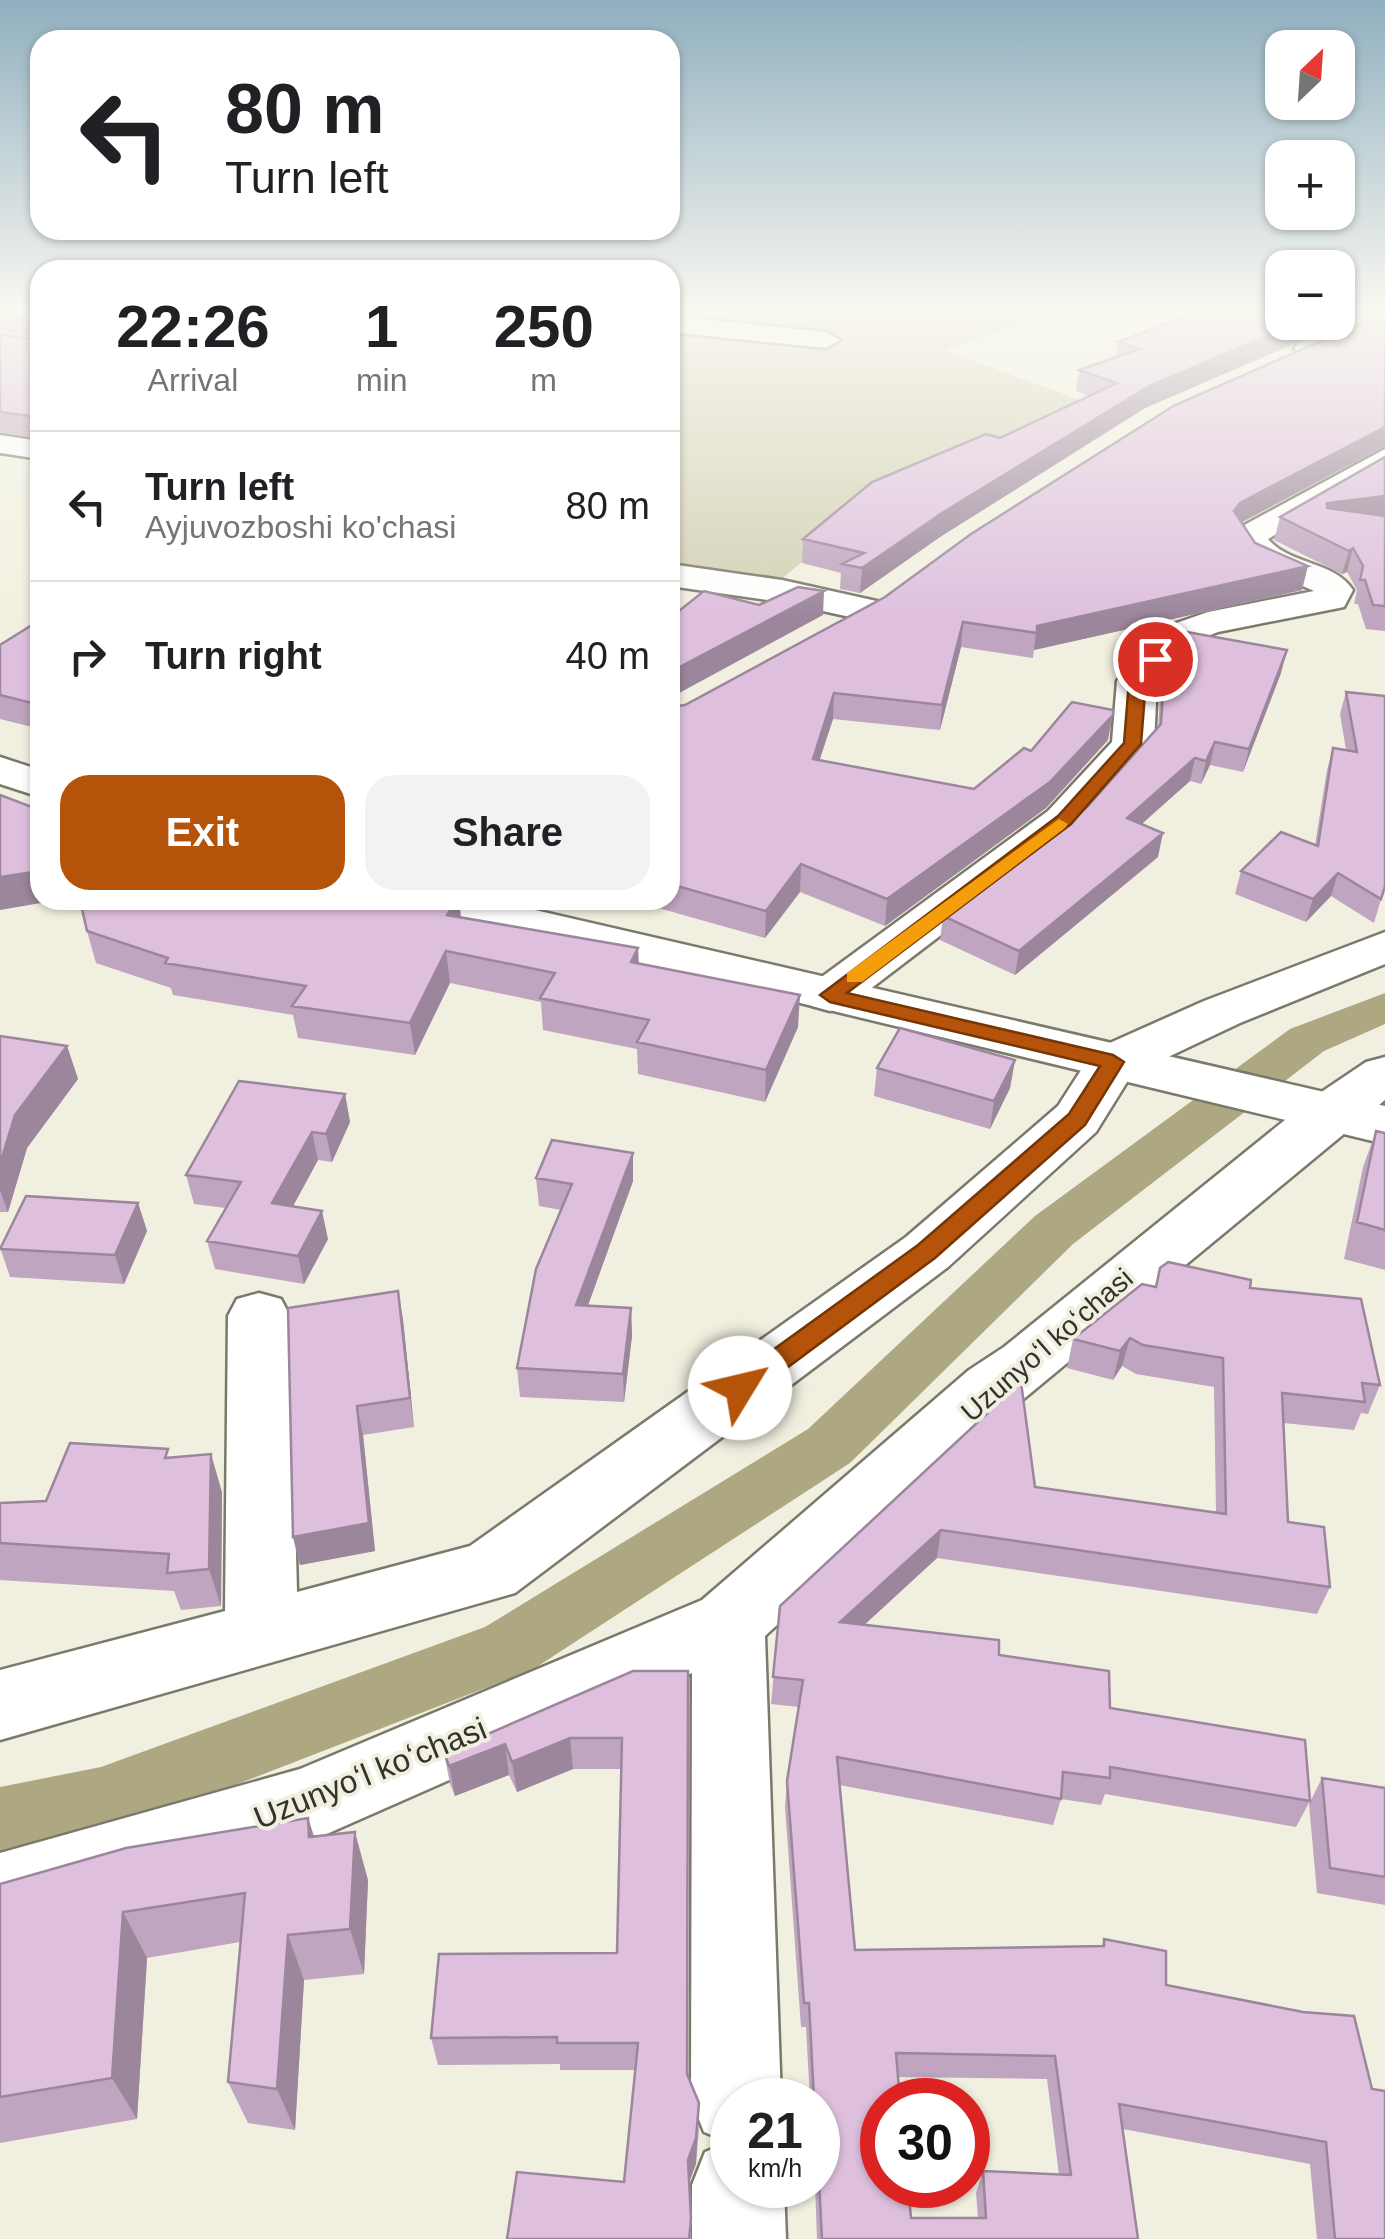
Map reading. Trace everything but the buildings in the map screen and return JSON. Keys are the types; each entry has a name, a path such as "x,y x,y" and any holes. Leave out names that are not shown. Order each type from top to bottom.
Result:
{"street":[{"path":"0,444 30,448"},
{"path":"830,995 1064,820 1133,744 1138,681 1172,637 1208,623 1331,599 1336,590 1326,580 1262,556 1250,536 1385,458"},
{"path":"680,576 782,591 882,599 822,634"},
{"path":"0,770 30,780"},
{"path":"473,910 1113,1062 1366,1104"},
{"path":"0,1705 490,1571 927,1252 1077,1119 1113,1062 1222,1012 1385,947"},
{"name":"Uzunyoʻl koʻchasi","path":"0,1894 304,1806 728,1623 992,1388 1366,1104"},
{"path":"260,1316 261,1634"},
{"path":"728,1623 736,2078"},
{"path":"738,2208 739,2239"}],"shaded area":[{"path":"680,411 1109,411 884,494 773,586 680,574"}],"waterway":[{"path":"0,1822 101,1802 508,1649 829,1446 1054,1230 1307,1040 1385,1007"}],"slow traffic":[{"path":"855,977 1059,824"}],"route":[{"path":"740,1388 927,1252 1077,1119 1113,1062 830,995 1064,820 1133,744 1138,681 1155,659"}]}
